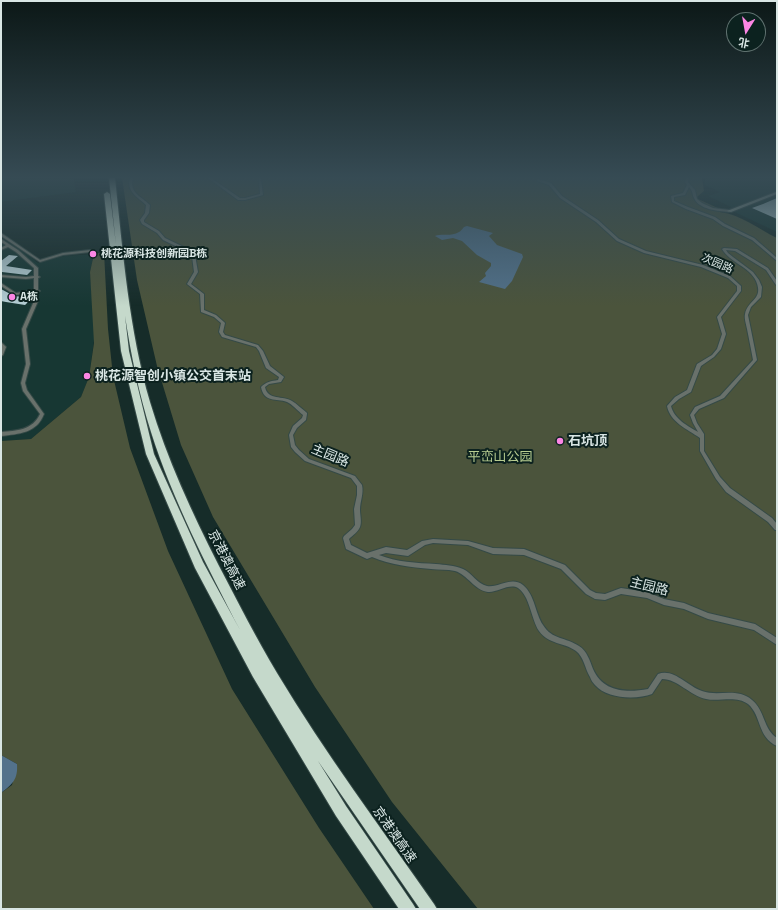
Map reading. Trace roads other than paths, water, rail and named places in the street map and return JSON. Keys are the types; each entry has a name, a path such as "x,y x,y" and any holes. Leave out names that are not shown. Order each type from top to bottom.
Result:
{"highway":[{"name":"京港澳高速","path":"111,220 125,351 150,454 198,564 256,673 341,812 408,909"},
{"name":"京港澳高速","path":"117,220 125,300 137,367 154,430 190,518 235,609 280,690 341,783 429,909"}],"street":[{"name":"主园路","path":"142,220 143,223 158,232 164,239 188,250 193,255 196,272 189,284 202,294 202,311 215,316 223,323 221,332 223,336 252,344 259,348 268,367 282,377 280,381 266,384 263,387 264,392 271,398 289,401 305,414 305,418 296,426 291,435 294,448 306,459 351,476 358,481 361,490 357,509 358,525 354,531 346,537 348,548 368,556 386,550 408,553 424,543 433,541 468,543 493,551 529,553 563,567 588,592 595,596 605,597 621,591 647,595 664,602 684,606 708,616 755,627 777,642"},
{"name":"次园路","path":"597,220 618,240 645,252 702,266 729,277 738,284 740,290 719,317 724,334 719,349 713,356 699,365 689,391 677,398 669,406 669,411 674,416 702,437"},
{"path":"718,220 753,239 777,260"},
{"path":"1,234 40,261 63,254 90,251"},
{"path":"1,240 36,266 38,291 34,310 24,329 28,364 23,383 25,390 41,411 42,416 37,422 28,428 18,432 1,434"},
{"path":"1,249 9,245"},
{"path":"777,284 767,269 736,250 724,249 727,254 746,267 758,283 759,297 748,307 746,314 755,358 753,364 722,397 701,406 693,412 693,420 701,431 702,450 723,485 734,495 770,520 777,528"},
{"path":"1,276 38,277"},
{"path":"7,276 1,283 15,294 38,291"},
{"path":"1,344 4,347 1,355"},
{"path":"373,554 397,563 456,568 469,575 477,584 489,589 513,584 521,586 527,595 540,627 548,638 578,648 586,658 594,678 604,688 621,694 642,694 650,692 660,676 666,675 674,678 701,695 713,697 741,696 751,703 756,710 764,731 777,742"}],"place":[{"name":"桃花源科技创新园B栋","path":"93,254"},
{"name":"A栋","path":"12,297"},
{"name":"桃花源智创小镇公交首末站","path":"87,376"},
{"name":"石坑顶","path":"560,441"}],"park label":[{"name":"平峦山公园","path":"500,457"}]}
